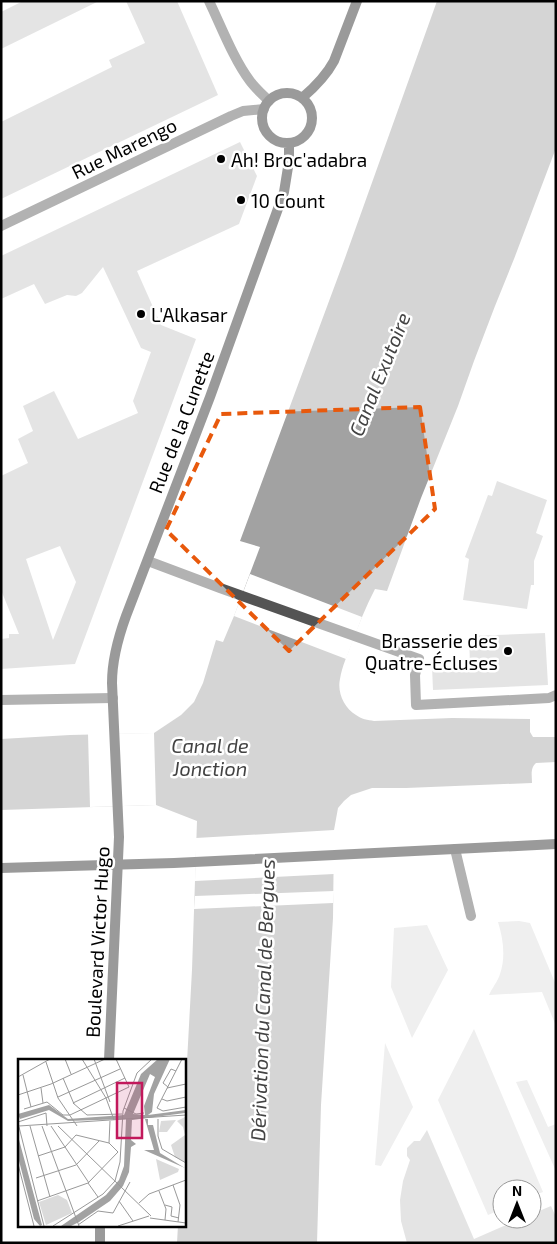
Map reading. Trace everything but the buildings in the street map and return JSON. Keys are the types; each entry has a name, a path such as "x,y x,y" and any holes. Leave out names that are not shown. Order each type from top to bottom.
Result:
{"main road":[{"path":"302,98 329,70 357,1"},
{"path":"280,94 295,94 302,98 311,110 312,125 305,136 296,142 278,142 263,127 262,119 266,105 280,94"},
{"name":"Rue de la Cunette","path":"113,714 113,666 116,647 284,192 289,161 289,143"},
{"name":"Boulevard Victor Hugo","path":"109,1059 119,826 113,714"},
{"path":"1,868 174,863 556,844"},
{"path":"100,1226 100,1243"}],"street":[{"path":"210,1 245,75 266,105"},
{"name":"Rue Marengo","path":"1,226 231,116 266,105"},
{"path":"148,561 419,659 415,675 416,705 549,698 556,695"},
{"path":"1,700 113,698"},
{"path":"455,849 471,916"}],"highlighted area":[{"path":"420,407 435,509 289,651 166,530 221,414"}],"shaded area":[{"path":"519,921 530,923 556,985 556,1026 542,992 489,995 499,977 503,961 502,941 498,922"},
{"path":"427,925 448,970 412,1038 391,987 394,928"},
{"path":"474,1029 537,1179 492,1179 492,1213 488,1215 438,1100"},
{"path":"385,1043 413,1107 381,1166 375,1165"},
{"path":"527,1080 548,1127 556,1124 556,1171 516,1082"}],"water":[{"path":"437,1 556,1 556,148 387,591 375,589 360,622 339,684 342,699 348,708 362,718 374,721 452,718 530,719 530,732 533,737 556,737 556,762 536,763 532,770 532,783 372,788 351,795 338,808 334,830 333,918 321,1105 317,1243 177,1243 178,1226 185,1226 185,1099 197,821 156,805 1,810 1,739 154,733 181,715 194,702 203,683 216,640 223,642 260,547 240,541 345,258"}],"pier":[{"path":"250,574 362,617 346,659 234,616"},
{"path":"154,733 156,805 90,807 88,734"},
{"path":"334,830 334,874 195,881 196,838"},
{"path":"334,891 333,903 194,909 195,896"}],"place":[{"name":"Ah! Broc'adabra","path":"221,159"},
{"name":"10 Count","path":"241,200"},
{"name":"L'Alkasar","path":"141,314"},
{"name":"Brasserie des Quatre-Écluses","path":"508,651"}],"water label":[{"name":"Canal Exutoire","path":"379,374"},
{"name":"Canal de Jonction","path":"210,756"},
{"name":"Dérivation du Canal de Bergues","path":"262,1000"}]}
